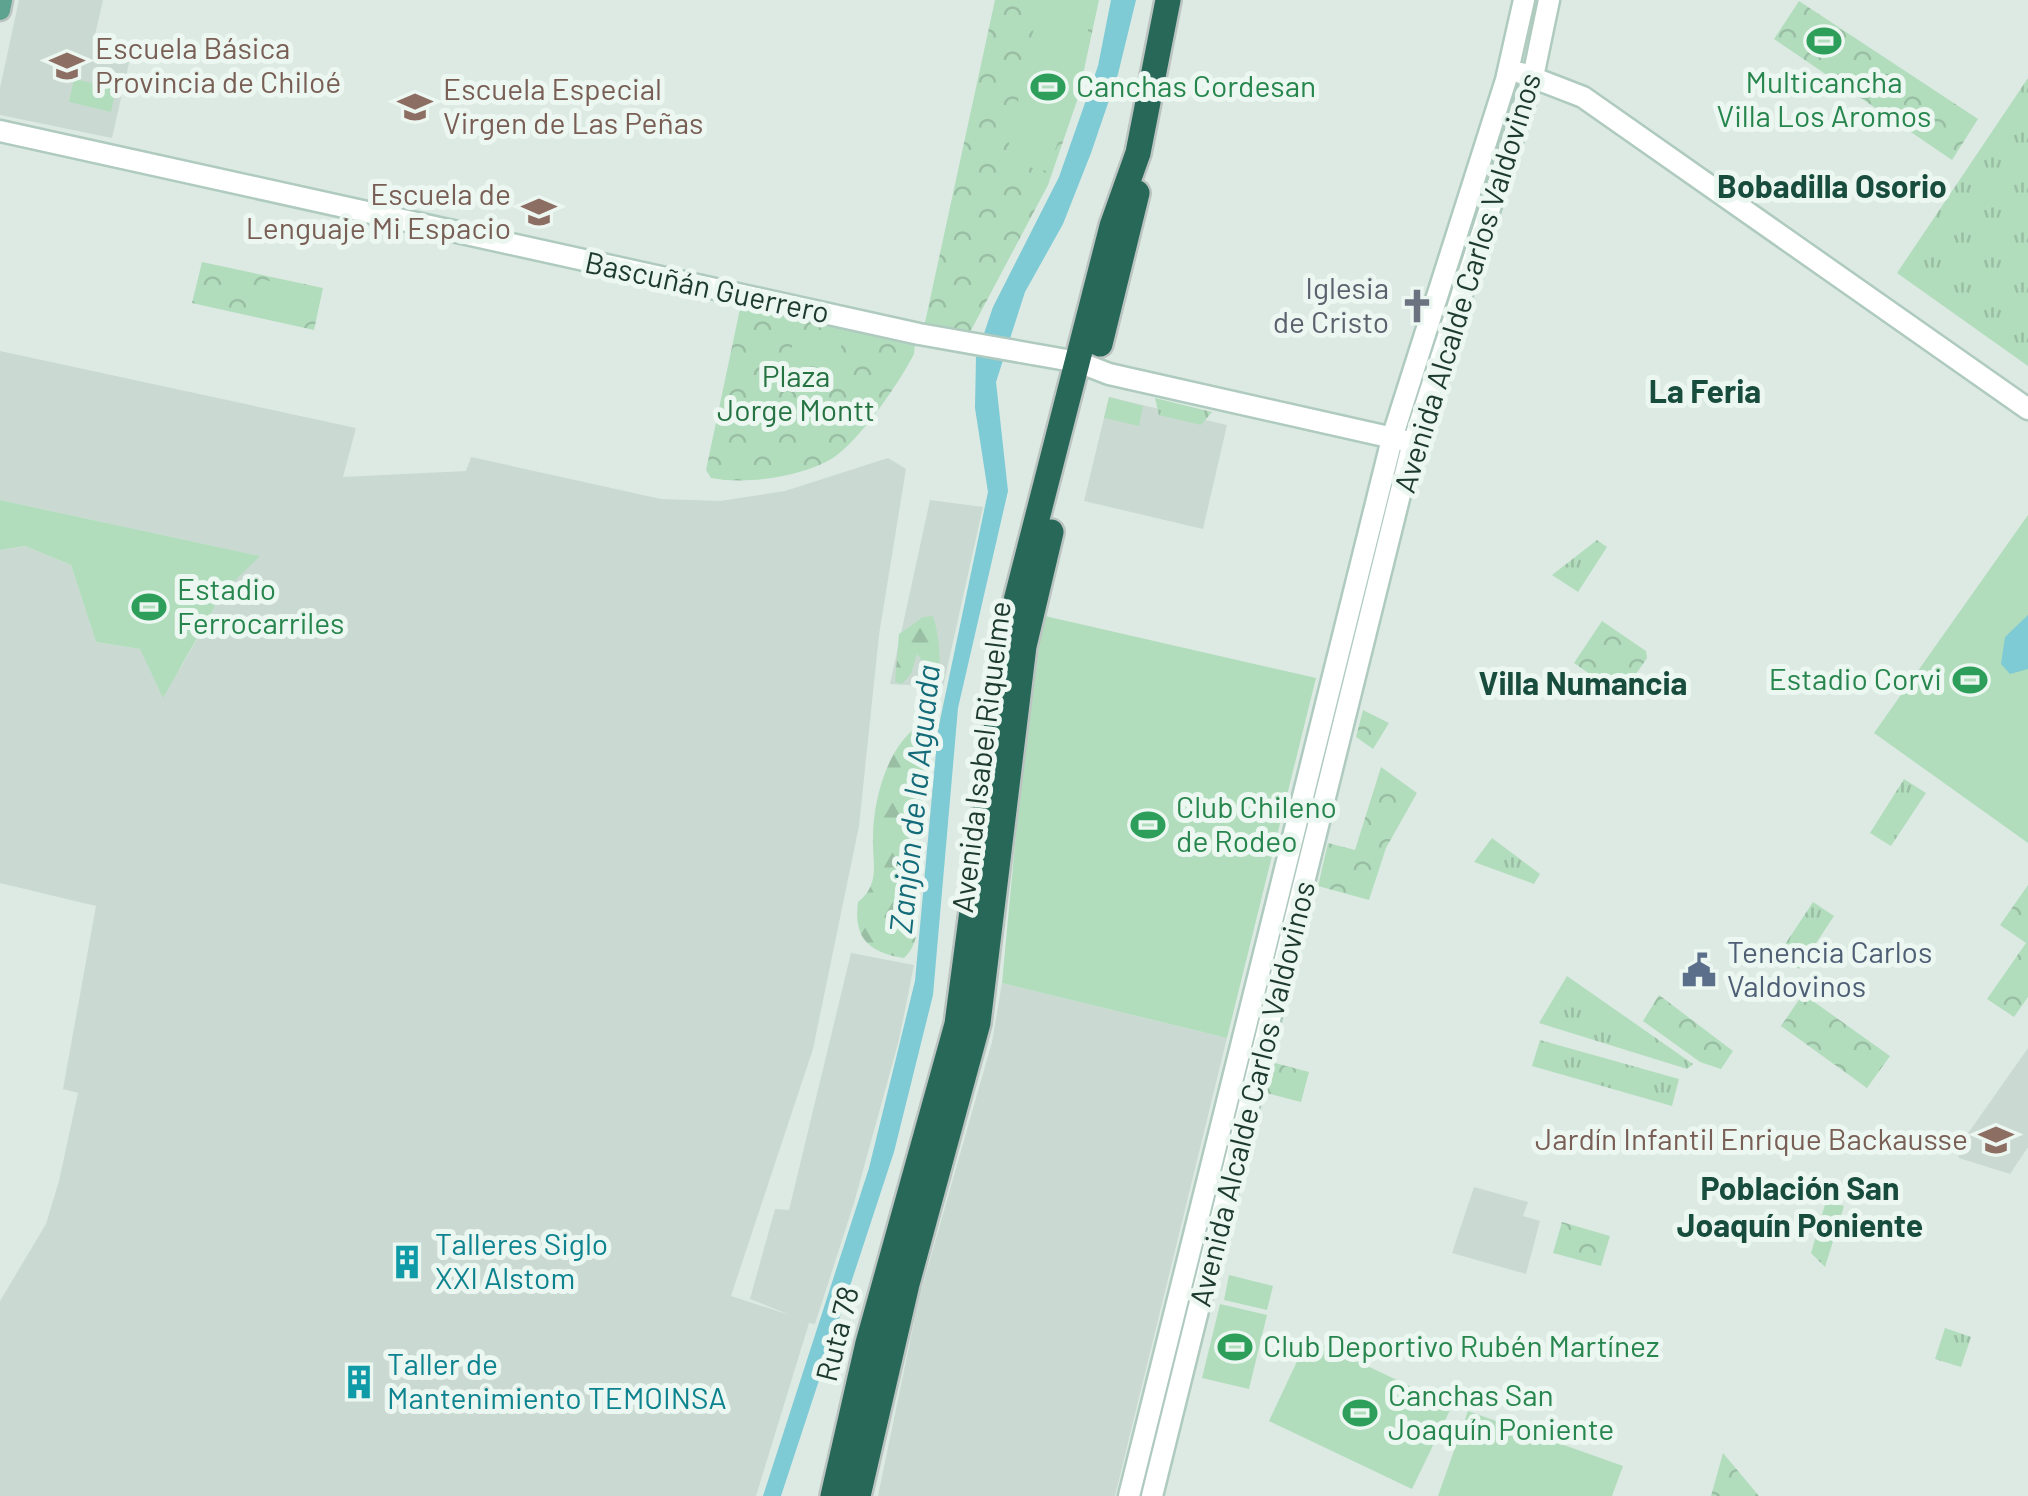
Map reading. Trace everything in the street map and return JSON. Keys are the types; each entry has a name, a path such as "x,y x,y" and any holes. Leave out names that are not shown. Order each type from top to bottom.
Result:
{"highway":[{"name":"Avenida Isabel Riquelme","path":"921,1192 964,987 1010,624 1090,371 1136,201 1138,153 1168,0"},
{"name":"Ruta 78","path":"833,1496 868,1343 921,1192"},
{"name":"Ruta 78","path":"858,1496 921,1192"}],"main road":[{"path":"0,10 2,0"},
{"name":"Avenida Alcalde Carlos Valdovinos","path":"1130,1496 1403,441 1432,347 1451,253 1509,70 1524,0"},
{"name":"Avenida Alcalde Carlos Valdovinos","path":"1432,347 1474,259 1534,77 1549,0"},
{"path":"1518,29 1542,35"},
{"path":"1509,70 1583,97 2028,409"},
{"name":"Bascuñán Guerrero","path":"0,131 1403,441"},
{"path":"1482,160 1503,169"},
{"path":"1451,253 1474,259"},
{"name":"Avenida Alcalde Carlos Valdovinos","path":"1152,1496 1403,441"}],"shaded area":[{"name":"Escuela Básica Provincia de Chiloé","path":"19,0 103,0 95,35 133,45 112,138 0,115 0,88"},
{"path":"0,351 356,428 343,477 466,471 471,457 661,499 720,501 785,491 888,458 906,469 879,635 859,826 813,1049 731,1296 790,1315 750,1299 775,1209 789,1210 851,953 914,965 899,1040 854,1203 815,1324 809,1323 756,1496 0,1496 0,1301 46,1224 59,1181 78,1093 63,1089 96,906 0,883 0,550 25,546 71,565 96,642 140,649 180,669 223,592 258,556 0,500"},
{"path":"1109,397 1227,425 1203,529 1084,501"},
{"path":"930,500 983,507 943,687 890,684"},
{"path":"1002,983 1227,1038 1115,1496 878,1496 919,1298 992,1042"},
{"name":"Jardín Infantil Enrique Backausse","path":"2028,1048 2028,1147 2010,1174 1959,1158 1957,1149"},
{"path":"1474,1187 1528,1202 1523,1216 1540,1221 1526,1274 1452,1253"}],"green space":[{"path":"995,0 1099,0 1078,98 1048,185 968,336 924,327"},
{"name":"Canchas Cordesan","path":"1040,0 1095,0 1069,114 1047,171 1005,162"},
{"path":"1799,1 1978,119 1952,160 1774,39"},
{"name":"Multicancha Villa Los Aromos","path":"1813,19 1848,42 1835,62 1800,39"},
{"path":"2028,78 2028,366 1897,273"},
{"path":"74,79 116,88 111,112 69,102"},
{"path":"202,262 323,288 314,330 192,303"},
{"path":"265,280 316,292 309,322 258,310"},
{"name":"Plaza Jorge Montt","path":"741,304 909,340 915,344 914,354 878,410 855,439 833,458 774,478 711,478 706,470"},
{"path":"796,328 843,338 837,366 790,356"},
{"path":"1109,397 1143,406 1139,426 1104,418"},
{"path":"1155,398 1212,412 1201,425 1159,415"},
{"name":"Estadio Ferrocarriles","path":"0,500 260,556 223,592 163,698 140,649 96,642 71,565 25,546 0,550"},
{"name":"Estadio Corvi","path":"2028,515 2028,843 1874,733"},
{"path":"1597,540 1607,547 1578,592 1552,575"},
{"path":"933,616 939,652 938,688 925,790 908,849 917,921 912,947 904,958 881,952 866,942 858,925 858,902 873,880 874,823 885,773 901,743 924,722 929,704 929,678 917,654 911,674 902,684 895,682 899,634 923,617"},
{"name":"Club Chileno de Rodeo","path":"1045,616 1316,678 1227,1038 1002,983 1031,673"},
{"path":"1602,621 1646,651 1647,658 1621,696 1574,663"},
{"path":"1363,710 1389,723 1373,749 1356,737"},
{"path":"1381,767 1417,793 1386,848 1369,900 1318,886 1328,843 1355,850"},
{"path":"1904,779 1926,793 1891,846 1870,833"},
{"path":"1492,838 1540,874 1534,884 1474,862"},
{"path":"2028,885 2028,997 2014,1017 1987,999 2026,943 2000,925"},
{"path":"1813,902 1834,916 1799,969 1778,955"},
{"path":"1567,976 1693,1064 1687,1069 1539,1023"},
{"path":"1803,994 1890,1056 1867,1088 1781,1026"},
{"path":"1659,995 1733,1051 1721,1069 1700,1062 1643,1021"},
{"path":"1540,1040 1679,1079 1672,1106 1532,1066"},
{"path":"1275,1063 1309,1072 1301,1102 1266,1093"},
{"path":"1826,1201 1844,1206 1825,1267 1811,1253"},
{"path":"1562,1222 1610,1236 1601,1266 1553,1253"},
{"path":"1229,1275 1273,1286 1267,1310 1224,1300"},
{"name":"Club Deportivo Rubén Martínez","path":"1220,1304 1267,1315 1249,1389 1202,1378"},
{"path":"1945,1328 1971,1337 1961,1367 1935,1359"},
{"name":"Canchas San Joaquín Poniente","path":"1308,1338 1452,1406 1412,1489 1269,1421"},
{"name":"Canchas San Joaquín Poniente","path":"1468,1411 1623,1466 1612,1496 1438,1496"},
{"path":"1723,1453 1759,1496 1711,1496"}],"water":[{"path":"1111,0 1136,0 1118,74 1063,224 1025,292 996,382 1008,491 958,708 933,995 894,1152 781,1496 763,1496 869,1168 915,981 938,730 988,492 975,408 976,357 993,307 1059,177 1098,66"},
{"path":"2028,615 2028,669 2010,674 2001,664 2005,637"}],"place":[{"name":"Multicancha Villa Los Aromos","path":"1824,41"},
{"name":"Escuela Básica Provincia de Chiloé","path":"67,66"},
{"name":"Canchas Cordesan","path":"1048,87"},
{"name":"Escuela Especial Virgen de Las Peñas","path":"415,107"},
{"name":"Escuela de Lenguaje Mi Espacio","path":"539,212"},
{"name":"Iglesia de Cristo","path":"1417,306"},
{"name":"Estadio Ferrocarriles","path":"149,607"},
{"name":"Estadio Corvi","path":"1970,680"},
{"name":"Club Chileno de Rodeo","path":"1148,825"},
{"name":"Tenencia Carlos Valdovinos","path":"1699,970"},
{"name":"Jardín Infantil Enrique Backausse","path":"1996,1140"},
{"name":"Talleres Siglo XXI Alstom","path":"407,1262"},
{"name":"Club Deportivo Rubén Martínez","path":"1235,1347"},
{"name":"Taller de Mantenimiento TEMOINSA","path":"359,1382"},
{"name":"Canchas San Joaquín Poniente","path":"1360,1413"}],"district":[{"name":"Bobadilla Osorio","path":"1832,187"},
{"name":"La Feria","path":"1705,392"},
{"name":"Villa Numancia","path":"1583,684"},
{"name":"Población San Joaquín Poniente","path":"1800,1208"}],"water label":[{"name":"Zanjón de la Aguada","path":"915,799"}]}
